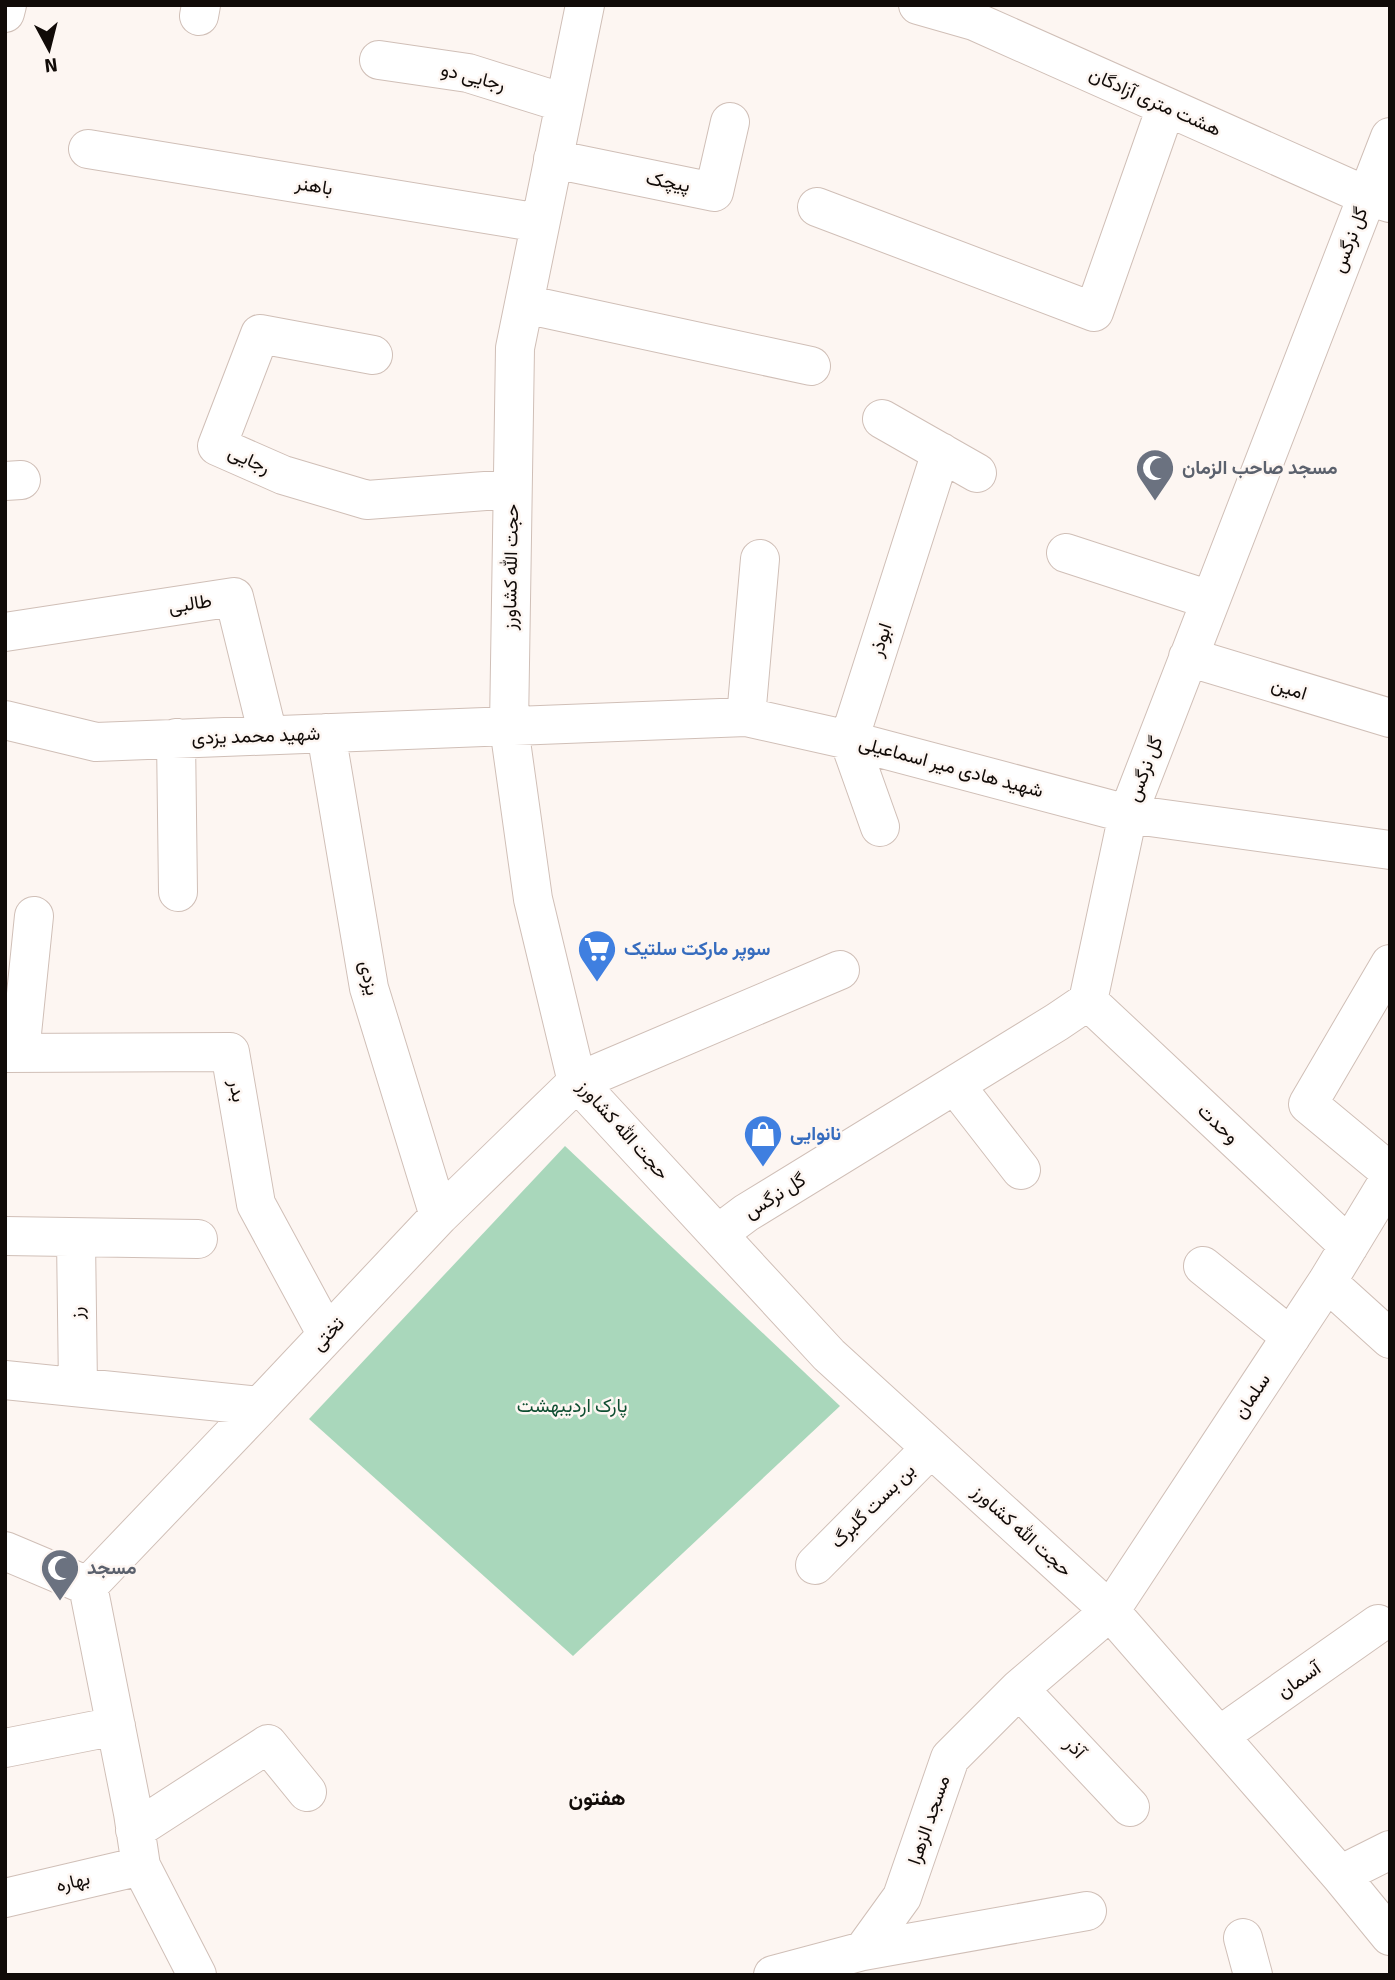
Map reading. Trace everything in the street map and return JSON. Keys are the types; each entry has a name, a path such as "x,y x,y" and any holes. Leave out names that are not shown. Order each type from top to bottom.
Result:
{"street":[{"path":"5,13 6,5"},
{"name":"حجت الله کشاورز","path":"585,5 514,348 509,727 533,899 577,1082 829,1355 1110,1611 1390,1936"},
{"name":"هشت متری آزادگان","path":"918,5 974,21 1378,200"},
{"name":"رجایی دو","path":"379,60 468,72 564,103"},
{"path":"817,207 1094,312 1166,107"},
{"name":"پیچک","path":"553,159 714,192 730,122"},
{"name":"گل نرگس","path":"718,1234 746,1213 1057,1023 1088,1001 1128,814 1210,600 1378,200 1390,138"},
{"name":"باهنر","path":"88,149 540,223"},
{"path":"524,304 811,366"},
{"name":"رجایی","path":"373,355 260,334 217,446 282,475 366,500 512,489"},
{"path":"882,419 977,473"},
{"name":"ابوذر","path":"849,740 941,452"},
{"path":"1066,553 1210,600"},
{"path":"746,717 760,559"},
{"name":"طالبی","path":"5,632 234,597 268,735"},
{"name":"امین","path":"1188,657 1390,718"},
{"name":"شهید هادی میر اسماعیلی","path":"509,727 746,717 849,740 1128,814 1390,850"},
{"name":"شهید محمد یزدی","path":"5,720 96,742 509,727"},
{"name":"یزدی","path":"326,733 369,988 439,1216"},
{"path":"176,738 178,892"},
{"path":"849,740 880,827"},
{"path":"13,1053 34,916"},
{"path":"1390,964 1308,1104 1390,1172"},
{"path":"577,1082 840,970"},
{"name":"وحدت","path":"1088,1001 1349,1246"},
{"name":"بدر","path":"13,1053 230,1052 256,1204 327,1335"},
{"name":"تختی","path":"88,1586 439,1216 577,1082"},
{"path":"955,1085 1021,1170"},
{"name":"سلمان","path":"1110,1611 1327,1282 1390,1178"},
{"path":"5,1236 198,1239"},
{"name":"رز","path":"76,1239 78,1387"},
{"path":"1203,1266 1291,1337"},
{"path":"1327,1282 1390,1339"},
{"path":"5,1380 260,1406"},
{"name":"بن بست گلبرگ","path":"815,1564 931,1448"},
{"path":"5,1551 88,1586 138,1848 197,1975"},
{"name":"مسجد الزهرا","path":"863,1951 902,1897 950,1758 1019,1689 1110,1611"},
{"name":"آسمان","path":"1219,1736 1378,1624"},
{"name":"آذر","path":"1019,1689 1130,1807"},
{"path":"5,1748 116,1726"},
{"name":"بهاره","path":"5,1898 138,1848 268,1744 307,1792"},
{"path":"1340,1875 1390,1850"},
{"path":"773,1975 863,1951 912,1959 1087,1911"},
{"path":"1242,1938 1254,1975"}],"green space":[{"name":"پارک اردیبهشت","path":"565,1146 840,1406 573,1656 309,1419"}],"place":[{"name":"مسجد صاحب الزمان","path":"1155,502"},
{"name":"سوپر مارکت سلتیک","path":"597,983"},
{"name":"نانوایی","path":"763,1168"},
{"name":"مسجد","path":"60,1602"}],"district":[{"name":"هفتون","path":"597,1798"}]}
